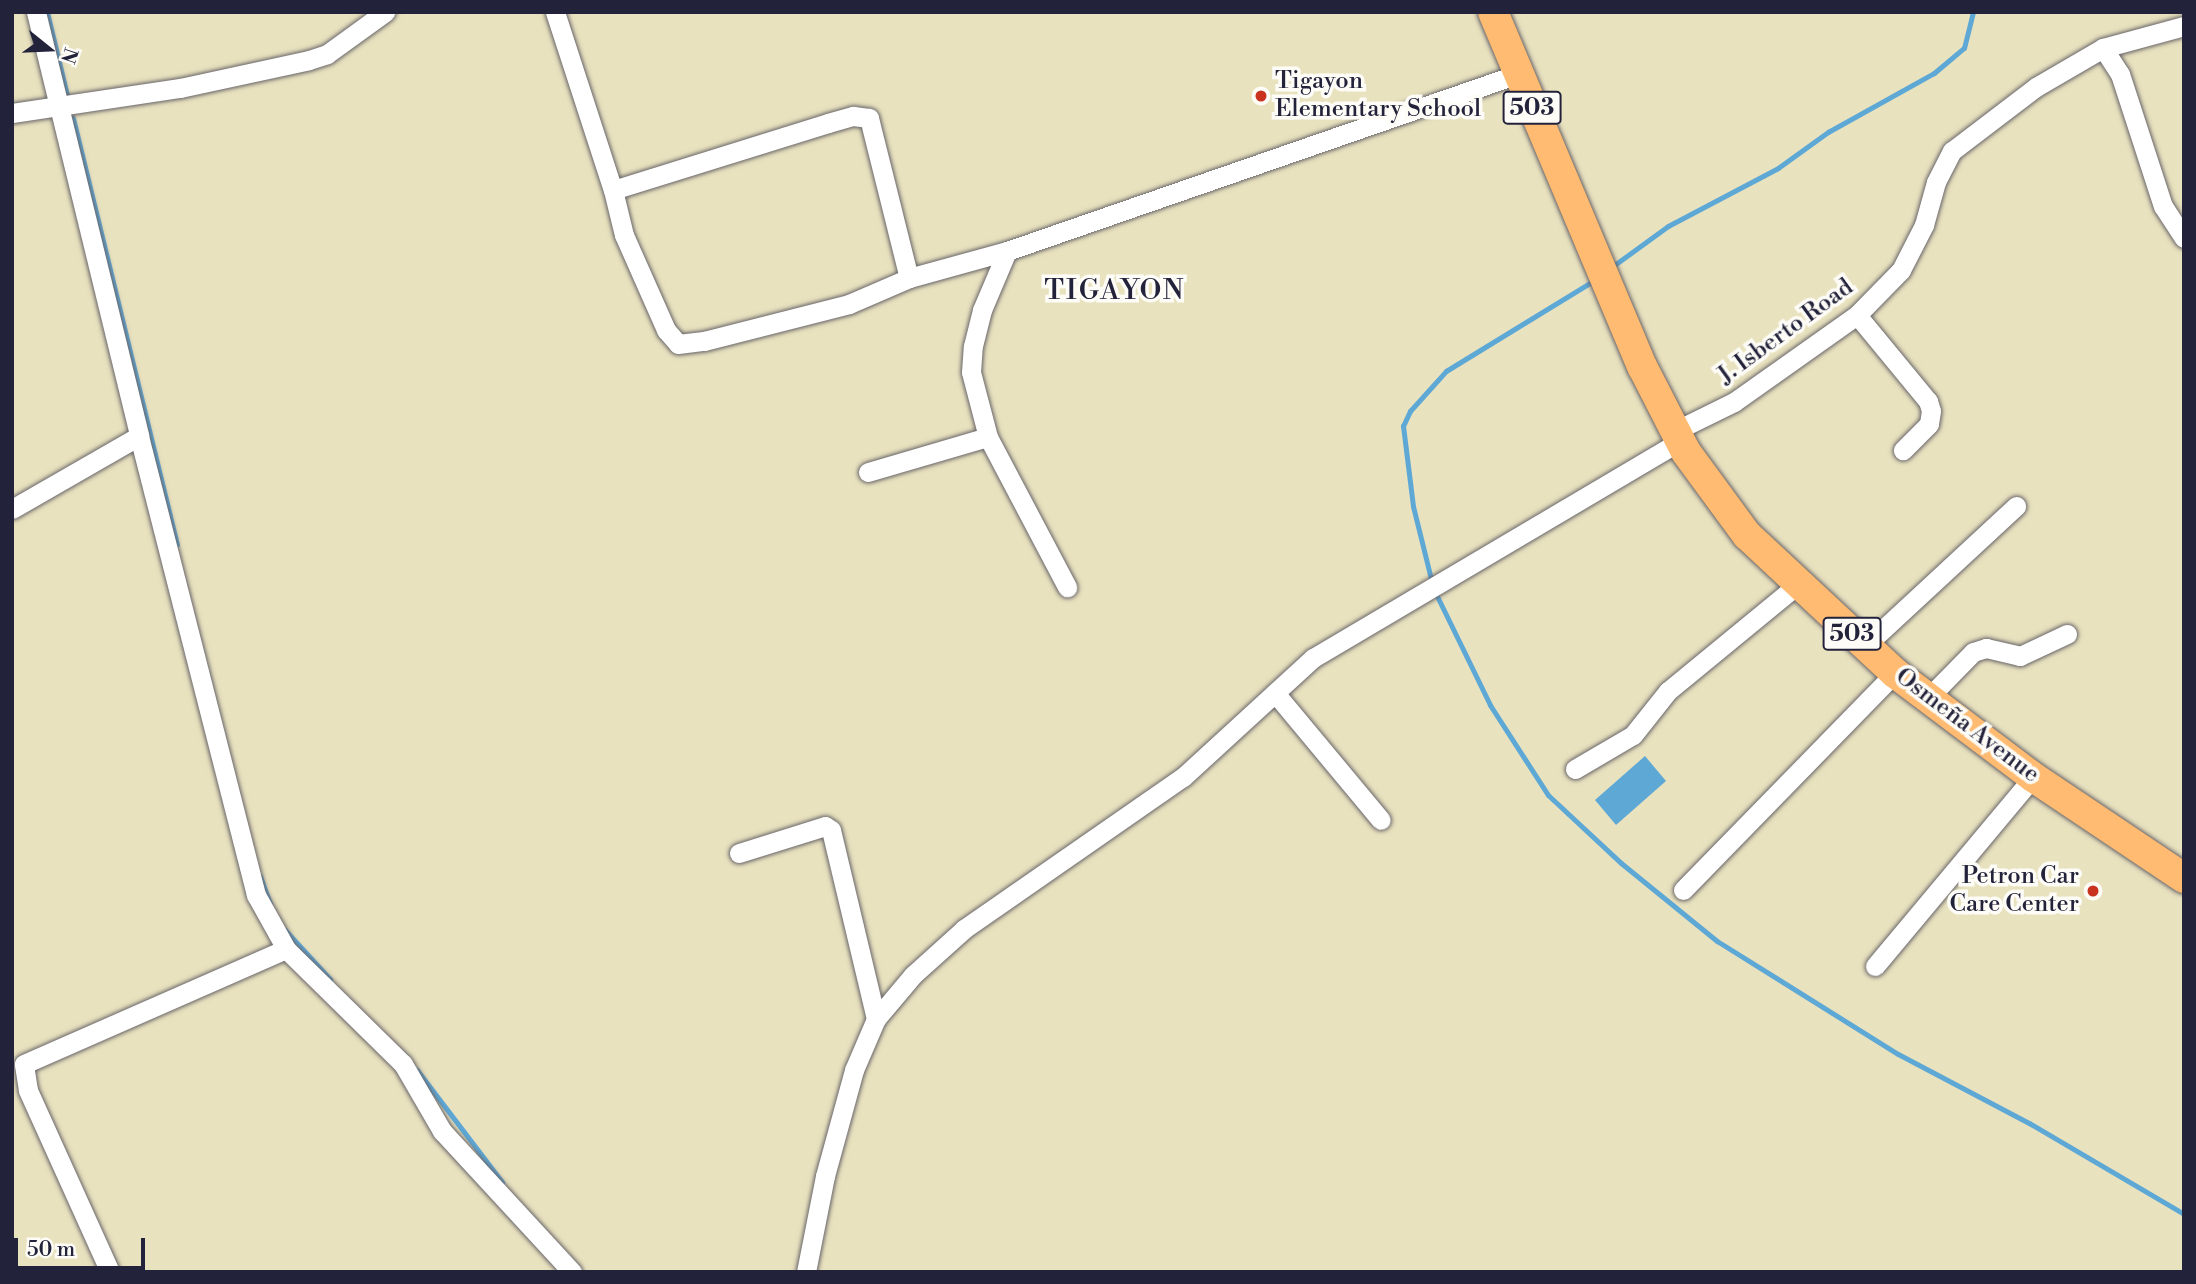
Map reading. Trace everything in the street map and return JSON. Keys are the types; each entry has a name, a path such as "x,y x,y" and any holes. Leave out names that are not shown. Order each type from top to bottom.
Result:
{"main road":[{"name":"503","path":"1493,12 1518,74"},
{"name":"Osmeña Avenue","path":"1518,74 1614,304 1678,436 1746,535 1895,673 2033,777 2184,878"}],"street":[{"path":"36,12 139,436 256,895 286,949 403,1065 442,1131 572,1272"},
{"path":"12,113 180,88 309,60 327,54 385,12"},
{"path":"555,12 613,190 624,235 666,330 678,344 704,341 849,304 909,278 1007,251 1518,74"},
{"name":"J. Isberto Road","path":"806,1272 837,1126 855,1070 876,1019 912,975 964,929 1183,777 1313,658 1734,402 1857,315 1901,270 1924,225 1936,182 1952,150 2036,87 2104,48 2184,26"},
{"path":"2104,48 2120,74 2163,206 2184,238"},
{"path":"613,190 828,123 853,117 869,118 909,278"},
{"path":"1007,251 982,310 973,346 971,372 988,437 1067,587"},
{"path":"1857,315 1928,401 1931,411 1929,424 1903,450"},
{"path":"12,509 139,436"},
{"path":"868,472 988,437"},
{"path":"1865,646 2016,506"},
{"path":"1575,769 1633,735 1668,691 1797,585"},
{"path":"1928,698 1973,652 1986,648 2020,656 2067,634"},
{"path":"1683,890 1895,673"},
{"path":"1275,693 1381,820"},
{"path":"1875,966 2033,777"},
{"path":"739,853 825,826 831,830 876,1019"},
{"path":"110,1272 28,1090 24,1064 286,949"}],"water":[{"path":"1645,756 1666,781 1616,825 1595,800"}],"waterway":[{"path":"47,12 67,95"},
{"path":"1613,266 1668,226 1778,168 1828,132 1934,73 1964,48 1973,12"},
{"path":"73,118 177,544"},
{"path":"1432,583 1413,506 1403,426 1410,411 1446,371 1596,279"},
{"path":"1435,592 1490,705 1548,795 1621,863 1717,941 1898,1054 2029,1123 2184,1214"},
{"path":"260,876 270,903"},
{"path":"285,930 330,979"},
{"path":"417,1070 502,1182"}],"place":[{"name":"Tigayon Elementary School","path":"1261,96"},
{"name":"Petron Car Care Center","path":"2093,891"}],"district":[{"name":"TIGAYON","path":"1115,291"}]}
